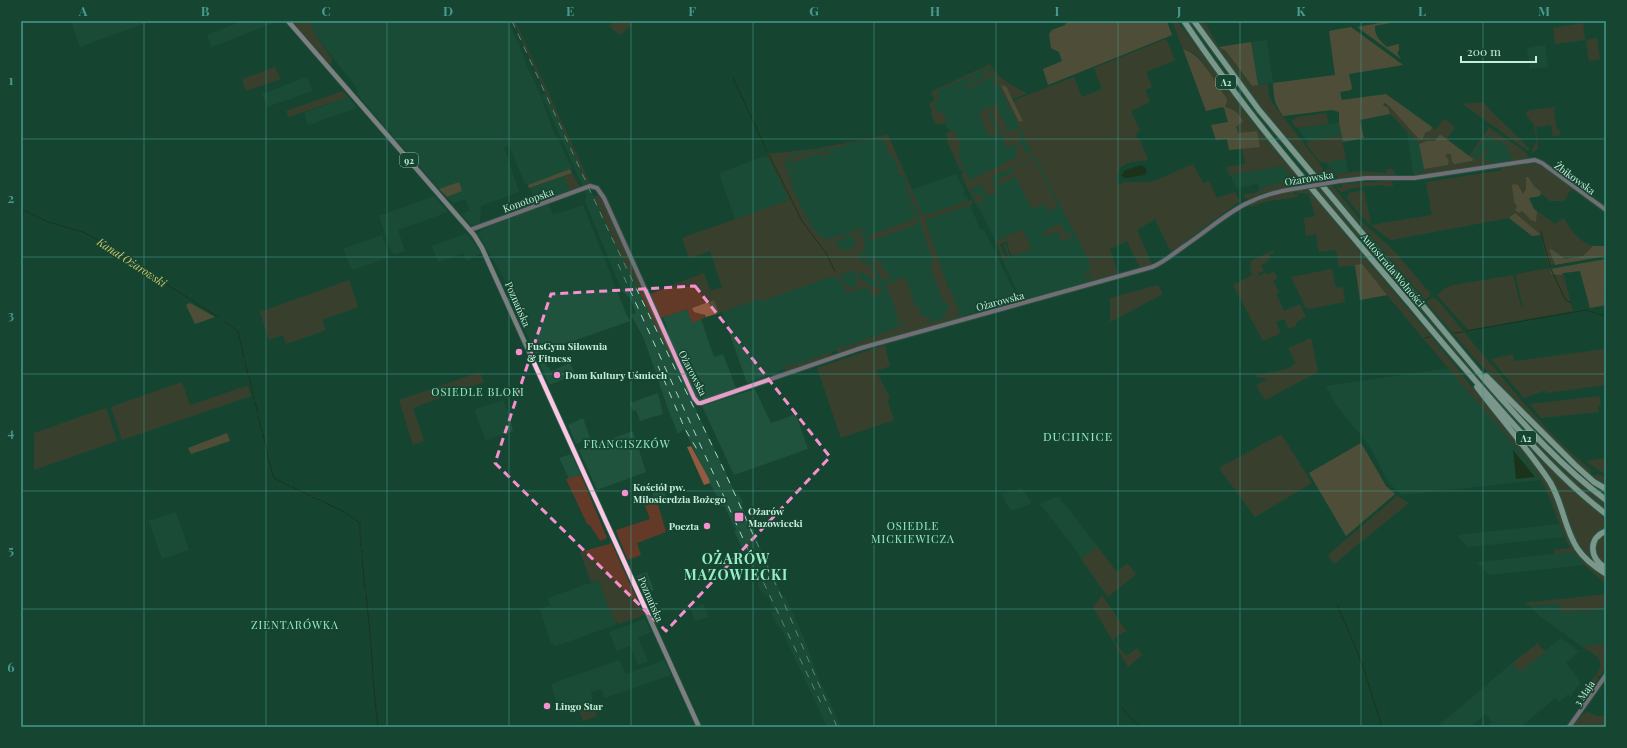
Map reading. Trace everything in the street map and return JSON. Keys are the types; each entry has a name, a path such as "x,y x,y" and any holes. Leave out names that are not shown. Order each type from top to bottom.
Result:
{"highway":[{"name":"Autostrada Wolności","path":"1184,21 1226,81 1267,133 1453,355 1540,454 1574,488 1606,514"},
{"name":"Autostrada Wolności","path":"1194,21 1240,85 1279,135 1504,402 1541,443 1588,487 1606,500"},
{"path":"1453,355 1544,474 1558,496 1572,540 1577,548 1588,561 1606,574"},
{"path":"1472,363 1575,465 1594,482 1606,489"},
{"path":"1606,531 1595,539 1592,550 1597,561 1606,568"}],"main road":[{"name":"Poznańska","path":"288,21 470,230 482,248 699,727"},
{"name":"Ożarowska","path":"592,186 597,188 602,193 694,398 698,403 701,403 861,348 1155,266 1192,241 1222,217 1240,206 1267,195 1292,189 1366,178 1414,178 1535,160"},
{"name":"Żbikowska","path":"1535,160 1542,163 1606,210"},
{"name":"Konotopska","path":"470,230 592,186"},
{"name":"3 Maja","path":"1568,727 1606,675"}],"highlighted area":[{"path":"695,286 830,457 666,631 495,463 551,294"}],"shaded area":[{"path":"71,21 151,21 80,47"},
{"path":"243,21 279,21 212,47 207,35"},
{"path":"292,21 310,21 314,33 332,59 331,66"},
{"path":"310,21 508,21 540,94 552,128 572,168 528,185 525,184 509,145 504,147 519,192 481,206 480,224 471,225 461,214 470,210 465,199 453,204 447,197 462,191 459,182 439,189 358,95 356,87 314,33"},
{"path":"513,21 515,21 590,183 588,185"},
{"path":"616,21 629,21 632,25 620,35 609,26"},
{"path":"1067,21 1167,21 1172,35 1048,85 1043,69 1062,61 1059,52 1051,48 1049,34 1052,30 1065,25"},
{"path":"1172,21 1177,21 1258,130 1449,358 1545,480 1556,499 1576,552 1593,569 1606,577 1606,584 1584,565 1573,552 1554,554 1554,550 1570,548 1545,487 1533,468 1518,448 1477,402 1362,265 1339,267 1336,250 1319,252 1316,234 1306,236 1304,218 1315,216 1309,194 1298,193 1297,197 1264,202 1252,207 1250,206 1250,203 1272,195 1293,191 1294,195 1298,192 1297,186 1294,182 1291,182 1291,187 1262,193 1248,199 1245,198 1244,194 1254,193 1268,186 1294,180 1282,166 1230,175 1226,167 1245,164 1242,148 1260,146 1256,131 1238,133 1236,127 1243,121 1236,112 1225,107 1224,94 1204,64 1196,55 1183,49"},
{"path":"1198,21 1204,21 1219,47 1226,51 1251,86 1268,84 1269,96 1273,104 1318,162 1329,180 1324,181 1252,96"},
{"path":"1400,21 1375,26 1375,32 1387,47 1399,44 1399,50 1397,53 1401,59 1357,27"},
{"path":"1583,23 1585,40 1555,44 1553,28"},
{"path":"1351,27 1403,65 1349,74 1352,88 1351,90 1340,92 1342,100 1386,94 1432,127 1431,130 1425,133 1422,140 1418,138 1385,103 1383,105 1388,108 1390,114 1360,120 1364,138 1343,142 1339,123 1339,112 1332,110 1283,116 1275,101 1273,83 1335,75 1329,31"},
{"path":"1597,38 1600,59 1589,61 1586,40"},
{"path":"1166,39 1175,60 1146,72 1152,87 1145,90 1150,102 1131,111 1140,130 1135,136 1140,140 1148,160 1129,163 1121,168 1118,172 1117,185 1126,182 1152,182 1193,164 1203,183 1209,181 1217,198 1235,192 1240,201 1171,252 1155,219 1137,230 1152,265 1140,268 1127,241 1110,249 1118,273 1088,283 1086,282 1092,280 1089,275 1088,277 1081,278 1089,271 1089,261 1036,158 992,177 995,186 993,187 995,191 998,190 998,192 987,196 988,198 986,197 987,195 980,184 975,186 974,188 977,195 982,194 981,196 984,198 984,201 979,204 971,186 969,187 981,214 961,176 961,174 968,187 962,174 963,172 967,171 966,173 969,179 972,180 995,167 999,167 1018,156 1015,149 1013,149 1019,145 1025,145 1023,146 1028,155 1032,153 991,69 986,68 938,91 937,95 939,100 934,104 938,113 942,111 947,118 945,123 938,125 936,124 931,114 933,113 931,113 932,110 929,104 935,100 931,92 990,64 1002,78 1011,85 1027,93 1013,99 1005,86 1023,121 1014,102 1015,100 1074,77 1082,97 1102,89 1094,68"},
{"path":"1267,40 1273,83 1258,85 1251,42"},
{"path":"1251,42 1258,85 1252,86 1226,51 1219,47"},
{"path":"1545,45 1548,67 1530,69 1527,48"},
{"path":"1183,49 1196,56 1202,62 1226,97 1227,101 1225,107 1236,112 1240,116 1243,121 1236,127 1238,133 1257,131 1260,147 1229,150 1227,139 1216,140 1211,125 1228,122 1224,108 1222,107 1206,111"},
{"path":"990,64 1098,279 1021,300 1003,260 1030,249 1018,231 996,241 968,187 962,174 964,173 963,171 960,170 954,157 951,131 934,113 929,103 935,100 931,92"},
{"path":"275,67 281,79 246,91 242,79"},
{"path":"987,70 990,72 997,87 996,88 990,77 968,89 968,79 976,76 973,80 969,81 970,84 973,84 980,79 979,74 982,79 985,78 983,73 981,73"},
{"path":"307,77 313,91 267,107 262,94"},
{"path":"1001,85 1007,88 1023,121 1019,122"},
{"path":"343,91 348,97 289,117 286,111"},
{"path":"546,93 611,235 662,337 736,494 738,493 743,503 741,504 782,595 785,596 804,638 818,677 841,727 827,727 780,626 778,627 771,613 774,611 768,596 765,596 759,588 758,581 734,531 736,530 724,506 721,506 684,429 678,434 644,339 631,315 636,313 630,298 622,291 585,201 587,196 542,95"},
{"path":"348,97 357,108 308,125 304,113"},
{"path":"1483,102 1530,149 1528,151 1463,104"},
{"path":"998,103 999,105 997,107 1007,128 1010,128 1002,133 999,131 988,109"},
{"path":"1383,103 1390,107 1418,138 1431,130 1432,127 1435,130 1445,119 1455,127 1447,139 1440,134 1435,141 1427,141 1419,144 1390,114 1388,108"},
{"path":"988,106 988,113 991,121 1000,134 997,137 995,135 989,136 979,114 984,112 983,110 980,110"},
{"path":"1555,107 1554,111 1557,129 1560,131 1560,135 1553,136 1551,125 1536,127 1538,149 1531,154 1536,137 1534,125 1526,113 1529,110"},
{"path":"1325,113 1329,124 1296,128 1291,121 1298,117"},
{"path":"1339,123 1341,135 1307,141 1298,128"},
{"path":"1484,124 1522,149 1529,158 1512,162 1512,153 1510,153 1511,156 1509,155 1509,148 1498,138 1498,141 1495,143 1492,137 1489,137 1489,134 1472,154 1475,159 1479,159 1479,156 1487,148 1489,151 1482,157 1492,163 1494,161 1495,163 1451,171 1450,167 1450,171 1429,174 1428,172 1428,175 1415,176 1415,173 1423,173 1424,169 1447,165 1449,163 1445,155 1448,154 1459,164 1472,161 1473,159 1469,156 1489,128"},
{"path":"1017,128 1022,140 1007,148 1001,136 1002,134"},
{"path":"1489,128 1512,151 1514,156 1512,160 1493,163 1473,159 1469,156"},
{"path":"954,130 961,145 959,151 960,155 958,156 963,166 965,166 961,170 948,144 946,133"},
{"path":"1407,132 1419,144 1424,171 1423,173 1413,173"},
{"path":"1440,134 1473,159 1472,161 1455,164 1452,162 1451,155 1448,154 1445,155 1449,161 1448,165 1424,169 1419,144 1427,141 1435,141"},
{"path":"888,135 923,216 971,200 973,204 925,220 949,290 951,288 955,299 954,303 960,310 957,311 959,316 965,315 965,317 840,354 836,351 837,347 841,348 895,329 895,327 899,324 901,328 904,327 904,323 899,323 891,297 886,287 887,284 904,277 907,279 906,280 915,306 918,306 922,316 930,318 930,323 947,317 943,311 947,312 949,308 943,301 930,267 933,261 918,216 919,214 915,205 913,205 911,198 913,198 910,197 904,175 899,175 897,170 899,169 893,156 890,157 884,140 880,138 851,143 841,147 794,153 786,161 785,165 795,195 800,201 799,203 801,207 803,207 803,212 805,212 816,232 823,238 827,239 842,235 844,238 843,240 842,239 835,242 837,247 839,246 844,251 853,248 856,244 852,235 847,239 846,234 855,230 857,232 856,229 861,228 863,230 864,235 861,230 858,232 862,238 865,235 864,252 867,261 863,259 865,258 862,251 858,252 862,262 870,265 881,285 878,285 879,283 862,272 858,274 858,277 871,286 873,285 875,288 882,288 879,295 871,296 868,287 856,289 846,294 844,290 863,283 844,289 840,279 834,278 833,276 765,300 766,302 762,301 763,298 719,313 714,300 692,308 706,317 692,323 687,309 661,318 650,294 704,273 710,291 722,287 710,251 689,258 682,238 789,200 767,154 814,149","holes":["854,270 858,284 848,287 843,282 841,275"]},
{"path":"1341,135 1346,159 1323,163 1319,161 1306,144 1308,142 1307,141"},
{"path":"888,136 911,190 956,174 965,192 963,194 968,198 968,201 923,216 954,317 837,350 832,352 832,354 787,369 786,368 747,383 722,312 837,272 803,221 774,155 814,150"},
{"path":"829,151 832,153 821,157 819,153 789,164 792,158 803,153"},
{"path":"765,156 769,159 789,200 735,219 719,173"},
{"path":"1034,159 1057,203 1056,204 1058,205 1050,212 1044,204 1032,209 1016,177 997,185 995,182 1009,174 1011,178 1010,173 1013,172 1013,168"},
{"path":"1346,159 1348,172 1335,174 1325,162"},
{"path":"1537,163 1574,190 1570,191 1564,201 1550,201 1540,193 1528,177 1526,177 1526,189 1515,209 1521,211 1536,222 1537,211 1555,224 1564,218 1580,239 1593,246 1583,256 1564,259 1550,249 1554,264 1548,265 1541,235 1515,213 1509,218 1391,240 1371,225 1432,215 1426,182 1501,170 1502,168"},
{"path":"789,165 801,197 789,168"},
{"path":"1141,165 1145,167 1147,172 1145,175 1126,178 1121,176 1125,170"},
{"path":"1282,166 1294,180 1259,191 1258,184 1237,188 1230,175"},
{"path":"1329,167 1335,174 1361,171 1386,173 1386,170 1391,169 1396,175 1394,177 1367,176 1338,179 1337,175 1331,180 1326,172 1327,168 1328,170 1330,169"},
{"path":"570,169 572,173 529,188 528,185"},
{"path":"572,173 581,188 570,193 564,176"},
{"path":"564,176 570,193 536,204 530,188"},
{"path":"1526,177 1528,177 1534,186 1541,192 1540,196 1529,198 1534,209 1537,211 1536,222 1531,220 1522,211 1519,213 1515,210 1517,206 1514,202 1512,185 1518,185 1523,194 1526,189"},
{"path":"1392,181 1393,186 1378,185 1352,188 1343,192 1340,191 1335,185 1342,188 1342,184"},
{"path":"459,182 462,191 447,197 439,189"},
{"path":"902,184 917,219 917,223 870,241 870,235 915,219 905,192 902,192 904,191"},
{"path":"1332,185 1360,220 1396,253 1430,293 1430,296 1424,299 1328,186"},
{"path":"1320,187 1405,288 1410,296 1408,296 1401,289 1315,188"},
{"path":"596,190 603,199 683,380 615,243 594,197 599,195"},
{"path":"1364,190 1371,225 1356,210 1347,198 1349,193"},
{"path":"434,196 448,212 398,230 405,251 394,255 391,251 379,216"},
{"path":"549,203 553,215 583,205 627,316 631,321 541,352 547,367 549,367 551,371 570,363 576,375 549,385 507,284 479,235 480,231 510,217"},
{"path":"970,205 981,231 984,230 1018,299 1017,301 958,317 949,286 947,286 925,220"},
{"path":"1515,213 1541,235 1532,236 1509,218"},
{"path":"1060,223 1067,235 1071,234 1073,237 1062,241 1057,231 1045,237 1043,232"},
{"path":"1021,230 1024,232 1032,249 1012,256 1007,244 1008,241 1000,244 1005,257 1008,255 1003,246 1004,244 1006,245 1010,257 1003,260 996,241"},
{"path":"465,234 468,235 481,253 467,261 463,253 438,262 432,246"},
{"path":"382,235 389,256 388,258 352,270 343,249"},
{"path":"1593,246 1606,246 1606,256 1555,265 1549,249 1553,250 1565,259 1583,256"},
{"path":"1273,250 1274,252 1270,254 1270,259 1261,266 1264,271 1259,273 1258,276 1266,273 1267,275 1274,271 1278,278 1273,281 1279,292 1276,294 1284,311 1300,304 1306,316 1296,323 1296,326 1289,329 1284,319 1276,322 1281,333 1263,341 1233,285 1252,275 1250,265 1251,261"},
{"path":"875,257 877,262 881,261 883,267 882,269 888,271 890,278 884,281 881,279 871,259"},
{"path":"1606,259 1606,305 1590,308 1580,271 1563,273 1561,275 1551,274 1550,269"},
{"path":"1362,264 1387,295 1360,300 1355,265"},
{"path":"1549,268 1551,274 1563,273 1573,311 1468,330 1437,295 1445,288 1453,285 1513,275 1521,307 1523,307 1516,278 1517,274"},
{"path":"1332,269 1336,288 1343,287 1345,302 1309,309 1306,308 1291,277"},
{"path":"349,280 358,307 322,320 326,330 286,344 283,335 269,340 260,312"},
{"path":"1158,285 1163,294 1110,322 1110,298"},
{"path":"1433,297 1441,304 1546,428 1591,470 1591,474 1595,476 1597,474 1604,476 1606,486 1580,466 1532,419 1476,360 1427,303 1427,301"},
{"path":"714,300 719,313 706,317 705,315 694,312 692,308"},
{"path":"190,303 215,317 195,324 186,305"},
{"path":"687,309 692,322 701,319 714,357 723,354 736,388 701,401 697,399 667,332 668,331 663,317"},
{"path":"1432,323 1438,327 1542,446 1581,483 1606,503 1606,512 1582,492 1537,447 1434,328"},
{"path":"1311,338 1318,372 1265,400 1256,385 1268,379 1252,376 1287,369 1296,363 1288,348"},
{"path":"885,345 890,366 876,371 890,398 887,400 894,420 841,438 817,368"},
{"path":"1606,349 1606,385 1546,393 1546,391 1543,391 1524,398 1491,359 1513,354 1514,361"},
{"path":"829,352 833,354 832,356 789,370 784,368 787,365 788,367 801,362 802,364 803,362 818,356 819,358 820,356"},
{"path":"1449,368 1517,446 1541,480 1402,495 1390,484 1368,444 1336,405 1326,386"},
{"path":"480,372 484,382 413,408 424,441 413,445 399,400"},
{"path":"182,382 190,405 246,386 248,387 251,396 122,440 111,407"},
{"path":"755,389 771,423 796,414 808,449 734,475 702,406"},
{"path":"658,393 663,414 640,421 636,410 633,411 630,403"},
{"path":"1500,393 1606,492 1606,497 1564,461"},
{"path":"1599,396 1601,405 1598,407 1599,412 1541,418 1530,404"},
{"path":"503,400 509,413 513,431 486,440 475,413 476,409"},
{"path":"1493,406 1533,450 1575,492 1606,517 1606,529 1602,531 1591,551 1606,571 1593,562 1580,549 1557,489"},
{"path":"106,408 117,441 34,470 34,433"},
{"path":"583,418 590,438 576,444 568,425"},
{"path":"633,431 646,472 597,490 579,450"},
{"path":"227,433 230,441 191,454 188,448"},
{"path":"1281,434 1312,483 1255,517 1219,468"},
{"path":"1361,443 1386,486 1395,494 1346,536 1309,473"},
{"path":"691,446 710,483 704,485 687,447"},
{"path":"1513,450 1535,477 1516,479"},
{"path":"571,454 581,475 569,479 559,458"},
{"path":"1606,458 1606,473 1603,473 1585,461"},
{"path":"581,475 607,538 600,541 590,525 587,524 566,479"},
{"path":"662,484 666,497 653,502 653,487"},
{"path":"1021,488 1031,501 1030,504 1011,511 1001,494"},
{"path":"1397,496 1409,503 1334,564 1328,555"},
{"path":"1059,497 1097,546 1081,559 1079,554 1040,504"},
{"path":"657,501 666,532 637,543 641,555 628,560 616,530 650,519 645,506"},
{"path":"176,512 189,550 162,559 149,521"},
{"path":"1559,524 1564,537 1468,547 1457,535"},
{"path":"1606,533 1606,566 1596,553 1595,545"},
{"path":"611,542 644,615 619,624 618,622 615,623 598,580 591,582 580,552 609,544"},
{"path":"1097,546 1117,572 1127,563 1136,574 1108,597 1081,559"},
{"path":"1573,552 1584,565 1489,575 1477,562"},
{"path":"647,572 654,590 644,594 636,576"},
{"path":"598,580 616,625 555,646 551,643 540,609 550,605 548,598"},
{"path":"1606,594 1606,609 1561,613 1560,603 1530,606 1525,603"},
{"path":"1102,595 1127,632 1123,632 1113,640 1126,656 1137,648 1142,655 1128,667 1093,607"},
{"path":"1560,603 1561,613 1606,609 1606,643 1581,646 1541,617 1530,606"},
{"path":"704,604 708,617 695,621 691,609"},
{"path":"645,619 651,632 638,638 648,661 638,665 630,646 617,651 609,632"},
{"path":"1561,638 1579,651 1566,663 1581,683 1571,697 1568,694 1559,702 1555,698 1521,727 1487,727 1492,722 1485,714 1470,727 1437,727 1512,663 1520,672"},
{"path":"1538,643 1545,652 1520,672 1512,663"},
{"path":"1606,643 1606,667 1585,699 1581,700 1580,692 1597,674 1601,663 1592,652 1581,646"},
{"path":"619,660 626,674 664,660 671,675 605,698 602,689 591,692 593,702 560,713 551,684"},
{"path":"592,702 597,716 583,721 578,707"},
{"path":"1587,712 1597,716 1606,716 1606,727 1572,727 1583,714"}],"waterway":[{"path":"733,78 767,151"},
{"path":"769,155 802,221 826,253 835,271"},
{"name":"Kanał Ożarowski","path":"21,207 23,210 48,222 83,232 96,239 218,317"},
{"path":"1541,232 1550,266"},
{"path":"1551,269 1565,299 1571,303"},
{"path":"1586,310 1606,316"},
{"path":"1466,331 1586,310"},
{"name":"Kanał Ożarowski","path":"223,321 238,331 244,358"},
{"path":"1454,333 1463,332"},
{"path":"1425,338 1430,337"},
{"name":"Kanał Ożarowski","path":"245,362 248,374"},
{"name":"Kanał Ożarowski","path":"249,376 253,394"},
{"name":"Kanał Ożarowski","path":"253,395 254,400"},
{"name":"Kanał Ożarowski","path":"255,402 258,413"},
{"name":"Kanał Ożarowski","path":"258,416 262,432"},
{"name":"Kanał Ożarowski","path":"263,434 268,455"},
{"name":"Kanał Ożarowski","path":"268,457 274,478 289,486"},
{"name":"Kanał Ożarowski","path":"292,487 300,491"},
{"name":"Kanał Ożarowski","path":"301,491 311,496"},
{"name":"Kanał Ożarowski","path":"312,497 320,500"},
{"name":"Kanał Ożarowski","path":"322,501 338,509"},
{"name":"Kanał Ożarowski","path":"339,509 345,512"},
{"name":"Kanał Ożarowski","path":"346,513 360,523 360,534"},
{"name":"Kanał Ożarowski","path":"361,539 361,547"},
{"name":"Kanał Ożarowski","path":"362,550 362,556"},
{"name":"Kanał Ożarowski","path":"362,559 365,589"},
{"name":"Kanał Ożarowski","path":"366,594 370,634"},
{"path":"1337,604 1363,666 1382,727"},
{"name":"Kanał Ożarowski","path":"370,636 371,646"},
{"name":"Kanał Ożarowski","path":"371,648 373,675"},
{"name":"Kanał Ożarowski","path":"373,677 376,709"},
{"path":"1122,708 1139,727"},
{"name":"Kanał Ożarowski","path":"376,711 378,725"}],"railway":[{"path":"512,21 610,234 722,466 781,596 837,727"},
{"path":"618,264 750,554 822,705"},
{"path":"658,366 685,429 698,451"}],"place":[{"name":"FusGym Siłownia & Fitness","path":"519,352"},
{"name":"Dom Kultury Uśmiech","path":"557,375"},
{"name":"Kościół pw. Miłosierdzia Bożego","path":"625,493"},
{"name":"Ożarów Mazowiecki","path":"739,517"},
{"name":"Poczta","path":"707,526"},
{"name":"Lingo Star","path":"547,706"}],"district":[{"name":"OSIEDLE BLOKI","path":"478,391"},
{"name":"DUCHNICE","path":"1078,436"},
{"name":"FRANCISZKÓW","path":"627,443"},
{"name":"OSIEDLE MICKIEWICZA","path":"913,531"},
{"name":"OŻARÓW MAZOWIECKI","path":"736,566"},
{"name":"ZIENTARÓWKA","path":"295,624"}]}
